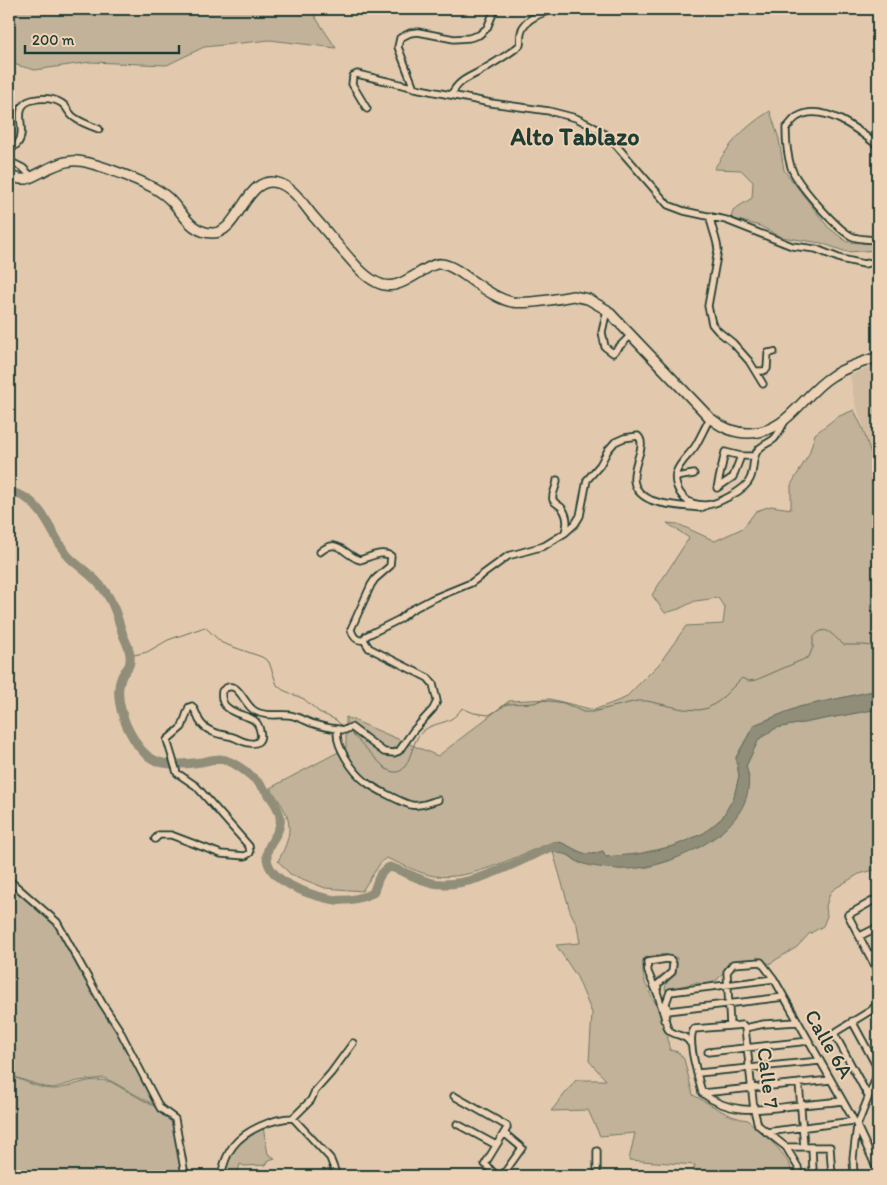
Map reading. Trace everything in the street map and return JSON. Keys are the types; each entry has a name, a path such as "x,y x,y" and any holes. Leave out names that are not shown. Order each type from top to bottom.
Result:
{"main road":[{"path":"9,176 20,180 32,177 65,162 73,161 96,166 145,183 156,189 173,202 194,226 203,232 212,233 217,233 226,228 245,201 258,187 269,183 280,184 291,190 299,198 360,270 370,280 380,285 389,287 398,285 433,265 443,264 453,268 488,292 512,302 573,296 588,299 607,310 710,418 723,428 744,433 761,433 785,421 831,376 878,357"}],"street":[{"path":"414,88 398,47 400,38 410,33 418,32 454,39 480,35 486,28 495,9"},
{"path":"451,95 462,79 477,73 520,45 521,33 529,22 540,14 556,9"},
{"path":"367,109 352,84 353,76 357,74 414,88 491,103 549,111 584,122 609,137 668,205 684,211 726,220 792,246 816,249 841,259 864,264 878,260"},
{"path":"9,150 18,142 21,133 20,110 30,100 50,98 64,104 75,118 99,129"},
{"path":"878,146 858,129 837,118 817,112 798,116 786,128 787,149 791,168 802,186 825,213 851,236 878,240"},
{"path":"9,161 23,168 32,177"},
{"path":"710,216 711,228 718,244 709,296 709,313 712,324 734,343 756,371 763,384"},
{"path":"607,310 602,332 605,347 613,353 631,335"},
{"path":"756,371 766,369 768,353 774,352"},
{"path":"707,505 693,504 684,498 678,490 676,477 680,465 695,446 710,418"},
{"path":"320,552 328,545 333,544 360,560 383,554 391,556 390,566 371,585 351,629 355,638 359,641 364,640 366,636 400,619 411,610 447,592 471,583 508,556 544,546 565,533 575,524 580,516 587,480 600,465 615,442 632,436 638,436 642,443 634,480 635,488 640,494 662,503 701,508 733,494 746,484 750,479 754,456 759,448 775,438 785,421"},
{"path":"741,456 734,477 717,488 725,452 741,456 754,456"},
{"path":"676,477 694,474"},
{"path":"557,480 553,497 556,504 562,508 566,517 568,526 565,533"},
{"path":"155,839 159,835 165,834 178,837 221,854 245,856 250,853 249,846 215,806 196,786 177,773 167,740 182,727 187,711 192,706 206,728 246,742 257,743 261,734 254,719 233,712 224,704 221,697 222,691 230,687 238,690 249,707 259,713 290,715 322,726 338,729 345,730 351,728 384,752 394,753 399,751 413,731 433,709 437,700 433,684 428,678 369,648 364,640"},
{"path":"338,729 337,738 346,757 365,782 376,789 416,806 438,800"},
{"path":"9,880 58,922 102,1003 119,1029 160,1108 175,1119 186,1176"},
{"path":"878,898 848,915 878,972"},
{"path":"860,936 878,927"},
{"path":"870,955 878,950"},
{"path":"657,992 658,984 672,972 673,964 667,958 647,962 648,972 657,992 664,1020 670,1032 686,1037 691,1045"},
{"name":"Calle 6A","path":"733,964 761,962 774,979 856,1124 878,1171"},
{"name":"Calle 7","path":"730,1026 726,984 727,972 733,964"},
{"path":"664,1020 668,1011 666,1002 670,992 774,979"},
{"path":"668,1011 784,998"},
{"path":"868,1096 834,1033 876,1007 878,1018"},
{"path":"852,1021 878,1071 856,1124 853,1158 854,1176"},
{"path":"798,1022 764,1024 745,1028 743,1025 694,1029 691,1033 691,1045 702,1093 726,1106 754,1110 843,1101"},
{"name":"Calle 7","path":"745,1028 754,1110 758,1125 786,1147 798,1167 799,1175"},
{"path":"708,1052 809,1042"},
{"path":"221,1176 224,1162 233,1146 265,1124 282,1118 293,1118 311,1100 315,1091 352,1043"},
{"path":"698,1073 820,1061"},
{"path":"702,1093 831,1080"},
{"path":"875,1082 878,1100"},
{"path":"799,1083 804,1147"},
{"path":"454,1096 505,1124 507,1128 485,1164 497,1176"},
{"path":"293,1118 330,1158 337,1176"},
{"path":"457,1124 496,1145"},
{"path":"766,1132 802,1127 856,1124"},
{"path":"502,1176 522,1148 504,1133"},
{"path":"786,1147 830,1146 832,1176"},
{"path":"812,1147 813,1171"},
{"path":"597,1152 597,1176"}],"shaded area":[{"path":"9,9 310,9 336,48 270,40 204,47 167,65 90,62 35,70 9,63"},
{"path":"770,111 779,139 784,170 828,227 847,242 878,244 878,250 847,252 821,243 781,237 760,226 731,218 733,210 752,198 753,182 741,170 714,169 738,136"},
{"path":"878,364 878,466 854,399 850,375"},
{"path":"854,410 863,429 875,466 878,469 878,690 799,707 754,725 736,757 739,776 734,797 722,818 704,833 674,846 638,854 606,857 603,851 586,854 562,843 553,842 495,866 464,875 449,877 429,875 386,858 381,862 362,891 325,888 290,874 278,861 287,840 289,823 283,807 270,788 346,748 346,717 438,756 509,701 550,699 594,710 625,698 659,664 686,626 723,624 725,608 718,598 695,601 665,613 652,595 689,538 667,523 678,524 715,541 743,528 756,511 771,506 791,509 791,485 809,454 815,434 837,417"},
{"path":"878,690 878,709 776,728 759,739 746,766 748,788 741,809 727,827 708,842 686,854 662,863 639,868 618,869 585,864 566,854 553,852 553,842 558,842 586,854 603,851 606,857 638,854 674,846 704,833 722,818 734,797 739,776 736,758 754,725 799,707"},
{"path":"878,709 878,869 859,874 834,889 830,893 826,906 827,916 823,926 809,934 797,947 769,964 757,957 756,959 728,963 726,969 717,980 709,984 695,983 665,990 667,982 676,968 677,958 657,955 644,958 643,975 645,982 667,1030 670,1050 678,1052 684,1059 693,1095 727,1114 748,1120 782,1153 791,1168 792,1176 692,1176 695,1165 629,1160 635,1133 600,1136 588,1110 551,1111 576,1080 606,1080 589,1061 592,1013 577,977 556,945 580,943 577,925 570,911 553,852 568,855 579,863 620,869 648,867 669,861 720,834 749,777 746,766 759,739 776,728"},
{"path":"9,882 56,923 118,1030 156,1106 103,1078 78,1081 54,1088 44,1087 9,1075"},
{"path":"11,1076 39,1087 51,1089 104,1080 111,1082 157,1108 173,1120 184,1176 9,1176 9,1077"},
{"path":"263,1127 268,1154 275,1158 269,1160 266,1165 244,1166 240,1164 237,1176 223,1176 228,1159 236,1147"}],"waterway":[{"path":"9,491 25,497 41,512 68,556 104,589 111,602 130,653 130,663 122,676 120,684 119,701 127,726 141,750 156,761 172,764 218,759 226,760 245,771 257,782 276,805 280,816 280,825 267,854 268,863 272,871 287,884 318,896 336,900 350,900 373,893 377,881 383,872 390,867 427,882 447,884 479,878 553,846 563,849"},
{"path":"130,656 147,652 168,640 205,627 222,643 262,657 269,662 277,685 283,690 304,699 319,712 336,720 343,727"},
{"path":"349,731 386,769 394,772 400,771 404,767 416,740 425,729 447,721 462,708 474,713 489,715 507,704 534,703 542,700 564,703 583,712 592,712 637,701 699,710 708,708 719,701 742,678 748,681 756,680 809,657 813,647 813,638 822,631 829,632 844,645 878,647"}],"district":[{"name":"Alto Tablazo","path":"575,137"}]}
